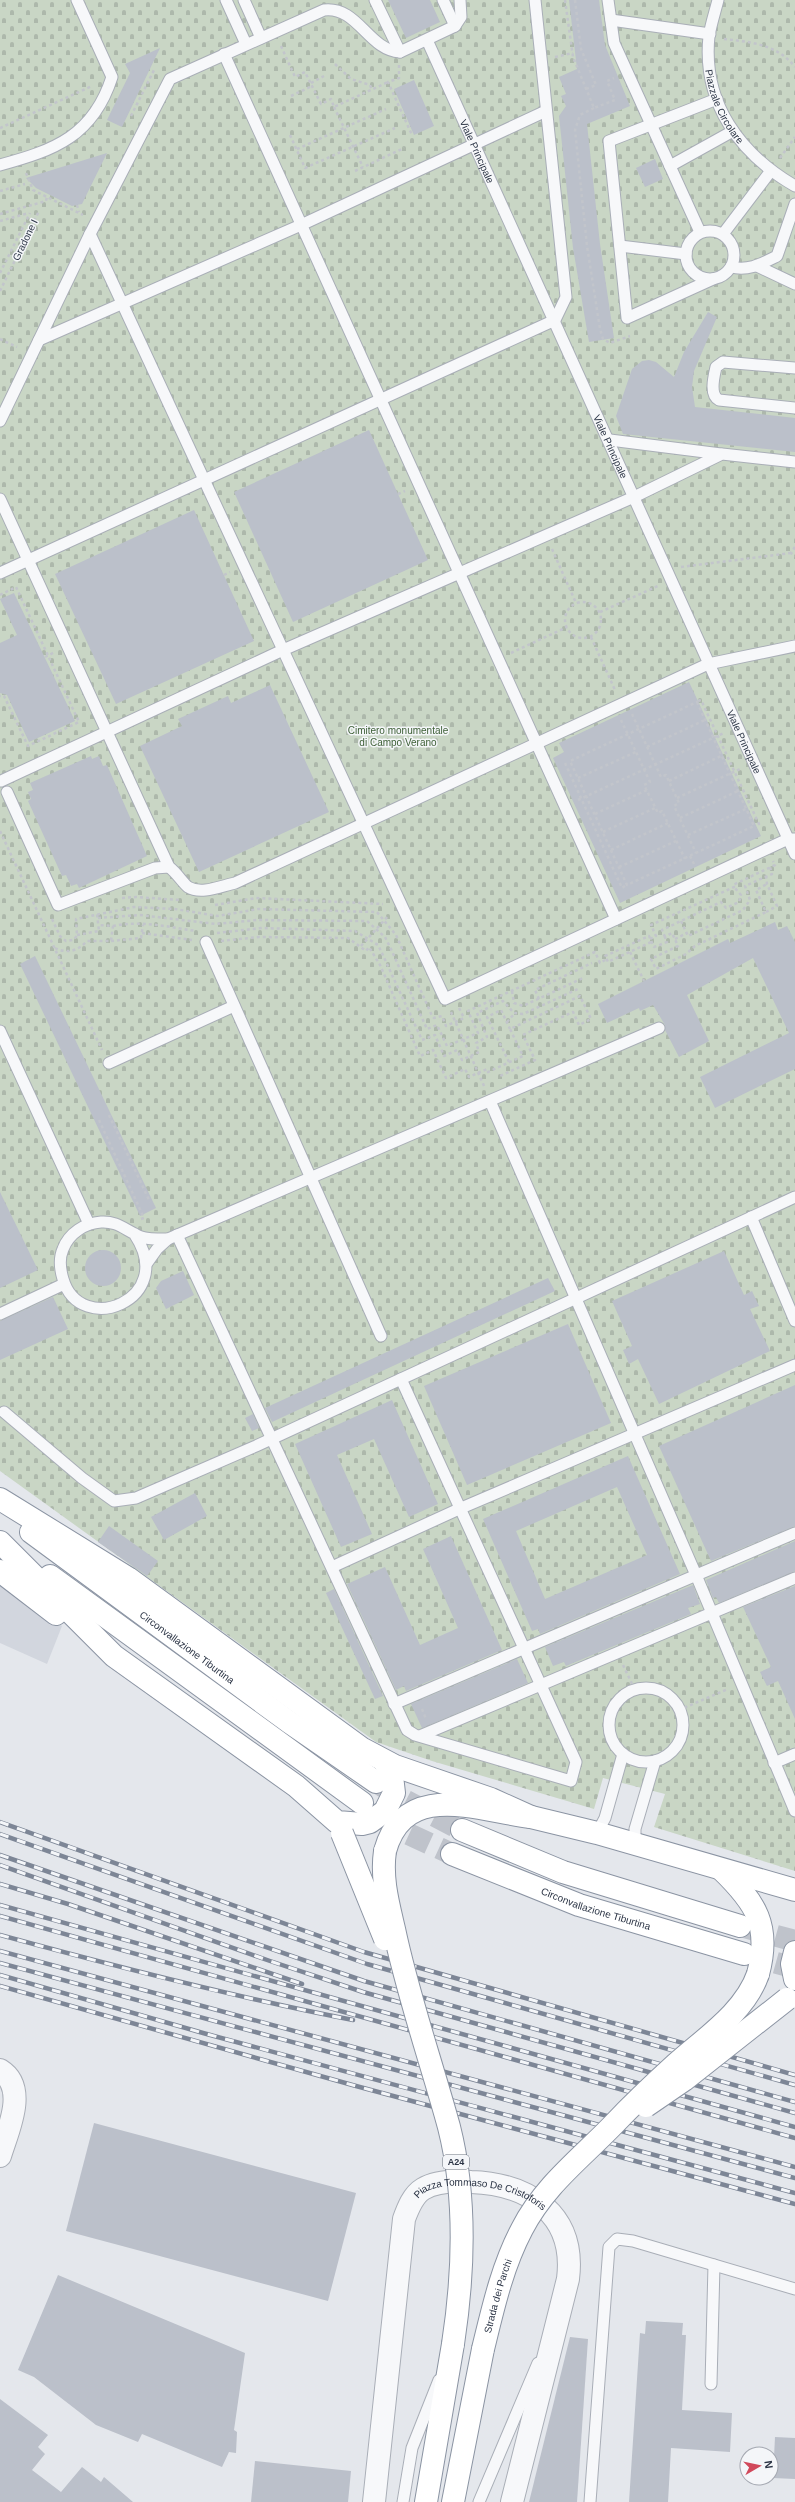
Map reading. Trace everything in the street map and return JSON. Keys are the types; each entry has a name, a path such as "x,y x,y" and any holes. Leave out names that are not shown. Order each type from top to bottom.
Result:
{"highway":[{"path":"0,1499 128,1578 361,1748 385,1762 503,1803 531,1817"},
{"name":"Circonvallazione Tiburtina","path":"0,1510 283,1717 376,1782"},
{"path":"0,1541 114,1656"},
{"path":"0,1541 362,1803"},
{"path":"0,1571 114,1656 296,1786 340,1827 389,1949 407,1986"},
{"path":"340,1827 370,1822 386,1811 394,1793 393,1782 385,1762"},
{"path":"407,1986 384,1883 385,1851 388,1840 399,1824 423,1808 437,1804 463,1804 506,1814 531,1817 597,1833 795,1890"},
{"path":"462,1830 576,1877 740,1926"},
{"name":"Circonvallazione Tiburtina","path":"452,1854 579,1905 744,1954"},
{"path":"612,2126 640,2097 740,2005 752,1990 758,1974 763,1943 758,1916 745,1893 722,1870"},
{"path":"795,1952 792,1964 795,1978"},
{"name":"A24","path":"407,1986 449,2127 457,2168 461,2213 462,2265 452,2344 426,2502"},
{"path":"612,2126 684,2080 791,1998"},
{"name":"Strada dei Parchi","path":"453,2502 483,2349 498,2286 522,2228 552,2184 612,2126"}],"street":[{"path":"0,2070 6,2075 13,2086 14,2106 0,2156"},
{"name":"Piazza Tommaso De Cristoforis","path":"374,2502 404,2219 418,2193 430,2186 462,2181 491,2182 525,2194 547,2208 559,2222 569,2258 568,2279 512,2502"}],"lane":[{"path":"0,165 64,142 79,132 96,113 107,93 112,77 77,0"},
{"path":"226,0 246,44"},
{"path":"244,0 261,38"},
{"path":"375,0 400,52"},
{"path":"444,0 455,26"},
{"path":"0,421 90,234 170,79 316,12 333,9 348,15 386,48 400,52 455,26 461,16 460,0"},
{"path":"0,573 555,320 566,297 534,0"},
{"path":"608,0 614,44 700,232"},
{"name":"Piazzale Circolare","path":"718,0 709,35 712,78 717,98 732,131 750,153 770,172 795,186"},
{"path":"611,20 709,35"},
{"name":"Viale Principale","path":"427,40 610,440 708,664 792,839 795,854"},
{"path":"224,54 616,919"},
{"path":"713,279 706,279 694,273 687,261 686,254 690,241 700,232 712,231 723,234 733,246 734,260 726,273 713,279 627,318 609,141 717,98"},
{"path":"39,340 301,225 546,111"},
{"path":"670,166 732,131"},
{"path":"723,234 770,172"},
{"path":"731,267 743,270 757,266 777,256 795,204"},
{"path":"90,234 445,999 792,839"},
{"path":"620,246 686,254"},
{"path":"757,266 795,284"},
{"path":"795,368 723,362 716,367 713,389 714,395 719,400 795,408"},
{"path":"610,440 795,462"},
{"path":"2,780 283,650 634,497 722,454"},
{"path":"0,500 169,867 178,874 187,886 195,890 235,883 536,745 708,664 795,646"},
{"path":"7,792 58,905 155,868 169,867"},
{"path":"206,942 381,1336"},
{"path":"109,1063 234,1006"},
{"path":"147,1263 157,1248 172,1237 659,1028"},
{"path":"0,1031 89,1224"},
{"path":"490,1101 576,1298 633,1434 712,1612 795,1811"},
{"path":"4,1412 82,1478 114,1500 136,1498 273,1438 795,1197"},
{"path":"751,1217 795,1321"},
{"path":"113,1223 125,1227 135,1235 144,1248 147,1263 143,1284 137,1293 129,1301 114,1307 98,1308 88,1306 78,1300 64,1284 60,1266 63,1248 78,1229 89,1224 113,1223"},
{"path":"135,1235 172,1237"},
{"path":"172,1237 273,1438 407,1730 415,1735 422,1735 571,1781 576,1762 401,1379"},
{"path":"0,1314 64,1284"},
{"path":"332,1567 460,1509 795,1364"},
{"path":"394,1704 795,1533"},
{"path":"422,1735 795,1578"},
{"path":"648,1688 661,1692 672,1699 679,1710 683,1722 681,1735 676,1747 667,1756 655,1761 644,1762 632,1760 623,1754 610,1735 611,1713 616,1703 635,1690 648,1688"},
{"path":"597,1833 605,1818 623,1754"},
{"path":"774,1763 795,1754"},
{"path":"636,1845 635,1830 655,1761"},
{"path":"590,2502 609,2247 617,2239 633,2241 795,2289"},
{"path":"711,2384 714,2265"},
{"path":"479,2502 560,2311"},
{"path":"403,2502 412,2448 452,2344"}],"path":[{"path":"565,0 572,53 594,108"},
{"path":"575,0 581,49 596,85 586,89"},
{"path":"274,32 294,77 305,72 321,104 331,99 363,167"},
{"path":"709,35 761,44 777,52 795,67"},
{"path":"334,106 399,78 400,52"},
{"path":"563,55 572,53"},
{"path":"335,64 352,79 370,85 372,90"},
{"path":"310,83 324,76"},
{"path":"388,82 412,135"},
{"path":"0,128 96,84"},
{"path":"291,96 312,86"},
{"path":"610,87 615,100 580,115 575,130 587,246 600,328 603,339 610,344 630,336"},
{"path":"297,149 386,109"},
{"path":"290,135 305,168 395,128"},
{"path":"770,172 795,137"},
{"path":"355,171 404,148"},
{"path":"28,177 31,189 83,215"},
{"path":"0,191 24,184"},
{"path":"0,214 46,201 47,198"},
{"path":"77,205 79,213"},
{"name":"Gradone I","path":"0,291 39,211"},
{"path":"0,221 30,212 0,273"},
{"path":"0,339 17,347"},
{"path":"398,494 405,491"},
{"path":"791,553 795,547"},
{"path":"691,566 791,553 795,556"},
{"path":"554,554 576,603"},
{"path":"0,595 16,587 46,656 79,722 28,746 4,696 0,696"},
{"path":"600,612 651,589"},
{"path":"588,602 600,612 601,625 590,636 579,638 567,627 566,615 576,603 588,602"},
{"path":"515,651 567,627"},
{"path":"590,636 613,686"},
{"path":"46,656 52,654"},
{"path":"698,701 701,700 707,719 732,773 748,807 759,824 756,825"},
{"path":"696,702 716,737 748,807 754,826 627,885 617,868 592,816 576,780 570,761 639,729 696,702"},
{"path":"632,714 661,777 666,775 677,798 679,803 674,806 696,853"},
{"path":"620,719 650,782 644,785 658,813 662,811 685,858"},
{"path":"647,747 707,719"},
{"path":"564,806 727,732"},
{"path":"576,780 636,752"},
{"path":"669,781 724,755"},
{"path":"565,763 576,780 617,868 622,888 626,886"},
{"path":"677,798 742,768"},
{"path":"592,816 647,790"},
{"path":"680,818 740,790"},
{"path":"688,835 748,807"},
{"path":"600,833 655,808"},
{"path":"758,821 762,819"},
{"path":"609,851 668,824"},
{"path":"0,831 95,1035"},
{"path":"617,868 676,841"},
{"path":"690,856 694,865"},
{"path":"98,918 140,915 216,924 257,920 367,921 385,937 390,946 427,1029 438,1025 447,1046 478,1032 468,1011 595,952 600,963 607,959 606,956 651,940 656,936 651,926 734,886 733,885 775,864 774,862"},
{"path":"681,921 688,936 745,909 750,898 745,886 772,874 770,867"},
{"path":"665,937 672,933 678,946 651,959 656,970 686,954 695,946 777,906 767,884 766,876"},
{"path":"766,912 756,890 767,884"},
{"path":"607,959 608,962 649,936 654,947 657,947 667,942 662,930 721,902 726,908 739,902 741,895 734,886"},
{"path":"115,910 134,907 157,908 217,916 258,909 373,912 380,914 396,935 434,1018 442,1016 446,1026 464,1018 459,1007 466,1004"},
{"path":"78,913 79,918"},
{"path":"77,936 99,931 97,914"},
{"path":"361,946 385,919"},
{"path":"98,925 113,926 129,923 198,932"},
{"path":"53,944 57,949 68,951 79,949 87,941 111,941 141,938 143,925"},
{"path":"111,941 113,926"},
{"path":"214,932 262,928 355,930 378,945 422,1040 435,1035 444,1056 457,1050 462,1060 479,1052 476,1043 487,1037 477,1014 503,1001 515,1013 527,1013 580,988"},
{"path":"142,933 148,934"},
{"path":"675,939 687,933"},
{"path":"628,949 644,982"},
{"path":"539,999 535,990 592,963"},
{"path":"512,991 512,999 518,1006 539,999 583,978"},
{"path":"509,1062 487,1017 501,1010 510,1029"},
{"path":"498,1077 535,1060 523,1035 573,1012 579,1025 588,1021"},
{"path":"507,1022 515,1013"},
{"path":"453,1018 485,1089"},
{"path":"110,1115 112,1125 150,1202"},
{"path":"99,1120 143,1215"},
{"path":"623,1664 635,1690"},
{"path":"679,1710 714,1695"}],"shaded area":[{"path":"0,1580 62,1626 47,1664 0,1643"}],"green space":[{"name":"Cimitero monumentale di Campo Verano","path":"0,0 795,0 795,1871 654,1827 665,1794 603,1778 594,1809 432,1761 376,1742 0,1471"}],"building":[{"path":"388,0 430,0 440,22 406,38"},
{"path":"569,0 599,0 605,45 630,106 587,124 600,244 614,338 589,342 573,248 559,116 566,106 561,96 566,94 559,77 577,69"},
{"path":"160,48 122,127 107,120 130,73 125,64"},
{"path":"414,80 434,126 414,135 394,89"},
{"path":"107,153 82,204 72,206 36,188 26,178"},
{"path":"655,159 663,179 645,187 636,168"},
{"path":"708,312 717,317 694,371 692,387 695,407 795,418 795,452 623,434 616,416 632,369 642,361 649,360 656,362 674,377 684,352"},
{"path":"369,430 428,560 293,622 234,492"},
{"path":"194,510 254,641 116,704 55,574"},
{"path":"14,593 75,721 29,742 7,695 0,693 0,643 17,635 0,599"},
{"path":"689,682 761,836 620,903 553,758 564,752 559,743"},
{"path":"270,685 329,812 199,872 140,746 182,726 178,719 228,696 231,703"},
{"path":"91,756 92,759 99,756 103,766 107,765 147,856 79,888 77,884 71,886 66,875 62,876 28,801 31,799 28,792 33,790 30,783"},
{"path":"775,922 778,930 787,926 795,942 795,1069 715,1108 700,1077 789,1033 753,958 687,995 709,1041 679,1057 665,1030 665,1025 653,1005 640,1011 639,1008 607,1023 598,1004 728,939 730,943"},
{"path":"35,956 156,1208 140,1216 20,964"},
{"path":"0,1192 38,1270 0,1288"},
{"path":"103,1250 113,1253 118,1258 121,1268 118,1278 113,1283 103,1286 93,1283 88,1278 85,1268 88,1258 93,1253"},
{"path":"724,1251 744,1295 752,1291 759,1306 750,1309 770,1351 659,1404 638,1359 629,1364 623,1350 632,1346 612,1301"},
{"path":"183,1271 194,1295 166,1309 156,1288 161,1281"},
{"path":"548,1278 555,1291 272,1422 265,1408"},
{"path":"53,1297 68,1329 0,1360 0,1321"},
{"path":"568,1324 611,1423 467,1485 424,1386"},
{"path":"795,1385 795,1526 711,1561 659,1446"},
{"path":"392,1400 438,1504 409,1517 374,1439 337,1455 372,1534 341,1547 295,1444"},
{"path":"253,1414 259,1428 252,1431 245,1418"},
{"path":"628,1456 680,1574 540,1634 538,1629 532,1631 483,1519","holes":["617,1487 647,1555 545,1599 516,1531"]},
{"path":"195,1493 207,1516 164,1540 151,1517"},
{"path":"109,1526 158,1561 147,1576 98,1542"},
{"path":"451,1536 502,1650 406,1691 404,1686 396,1690 347,1584 385,1567 420,1645 458,1628 423,1549"},
{"path":"795,1541 795,1571 719,1603 716,1597 713,1598 706,1580"},
{"path":"693,1585 700,1604 688,1608 691,1614 566,1666 564,1662 553,1666 545,1647"},
{"path":"795,1586 795,1719 778,1681 767,1686 760,1672 771,1667 743,1607"},
{"path":"334,1589 383,1696 375,1699 326,1593"},
{"path":"517,1659 528,1683 422,1728 411,1704"},
{"path":"94,2123 356,2193 328,2301 66,2231"},
{"path":"58,2275 245,2353 234,2430 237,2432 236,2453 229,2452 222,2467 142,2434 138,2442 96,2425 34,2377 18,2370"},
{"path":"646,2321 683,2323 682,2335 686,2335 682,2410 732,2413 730,2452 671,2448 668,2502 629,2502 640,2333 645,2334"},
{"path":"570,2337 588,2339 577,2502 529,2502"},
{"path":"0,2399 48,2435 38,2447 45,2454 32,2470 61,2492 82,2467 101,2482 104,2477 133,2502 0,2502"},
{"path":"775,2437 795,2438 795,2479 779,2478 779,2446 775,2446"},
{"path":"255,2461 351,2471 348,2502 251,2502"}],"tunnel":[{"path":"378,1783 404,1800 462,1830"},
{"path":"381,1817 404,1832 452,1854"},
{"path":"744,1927 795,1941"},
{"path":"744,1954 795,1968"}],"railway":[{"path":"0,1822 364,1952 795,2075"},
{"path":"0,1834 367,1964 795,2085"},
{"path":"0,1855 364,1981 795,2102"},
{"path":"0,1865 270,1961 363,1992 795,2113"},
{"path":"0,1884 68,1904 302,1984"},
{"path":"0,1905 795,2127"},
{"path":"0,1916 795,2138"},
{"path":"0,1935 176,1981 264,2002 353,2020"},
{"path":"0,1951 795,2167"},
{"path":"0,1963 795,2178"},
{"path":"0,1975 203,2033 795,2193"},
{"path":"0,1986 356,2086 795,2204"}]}
